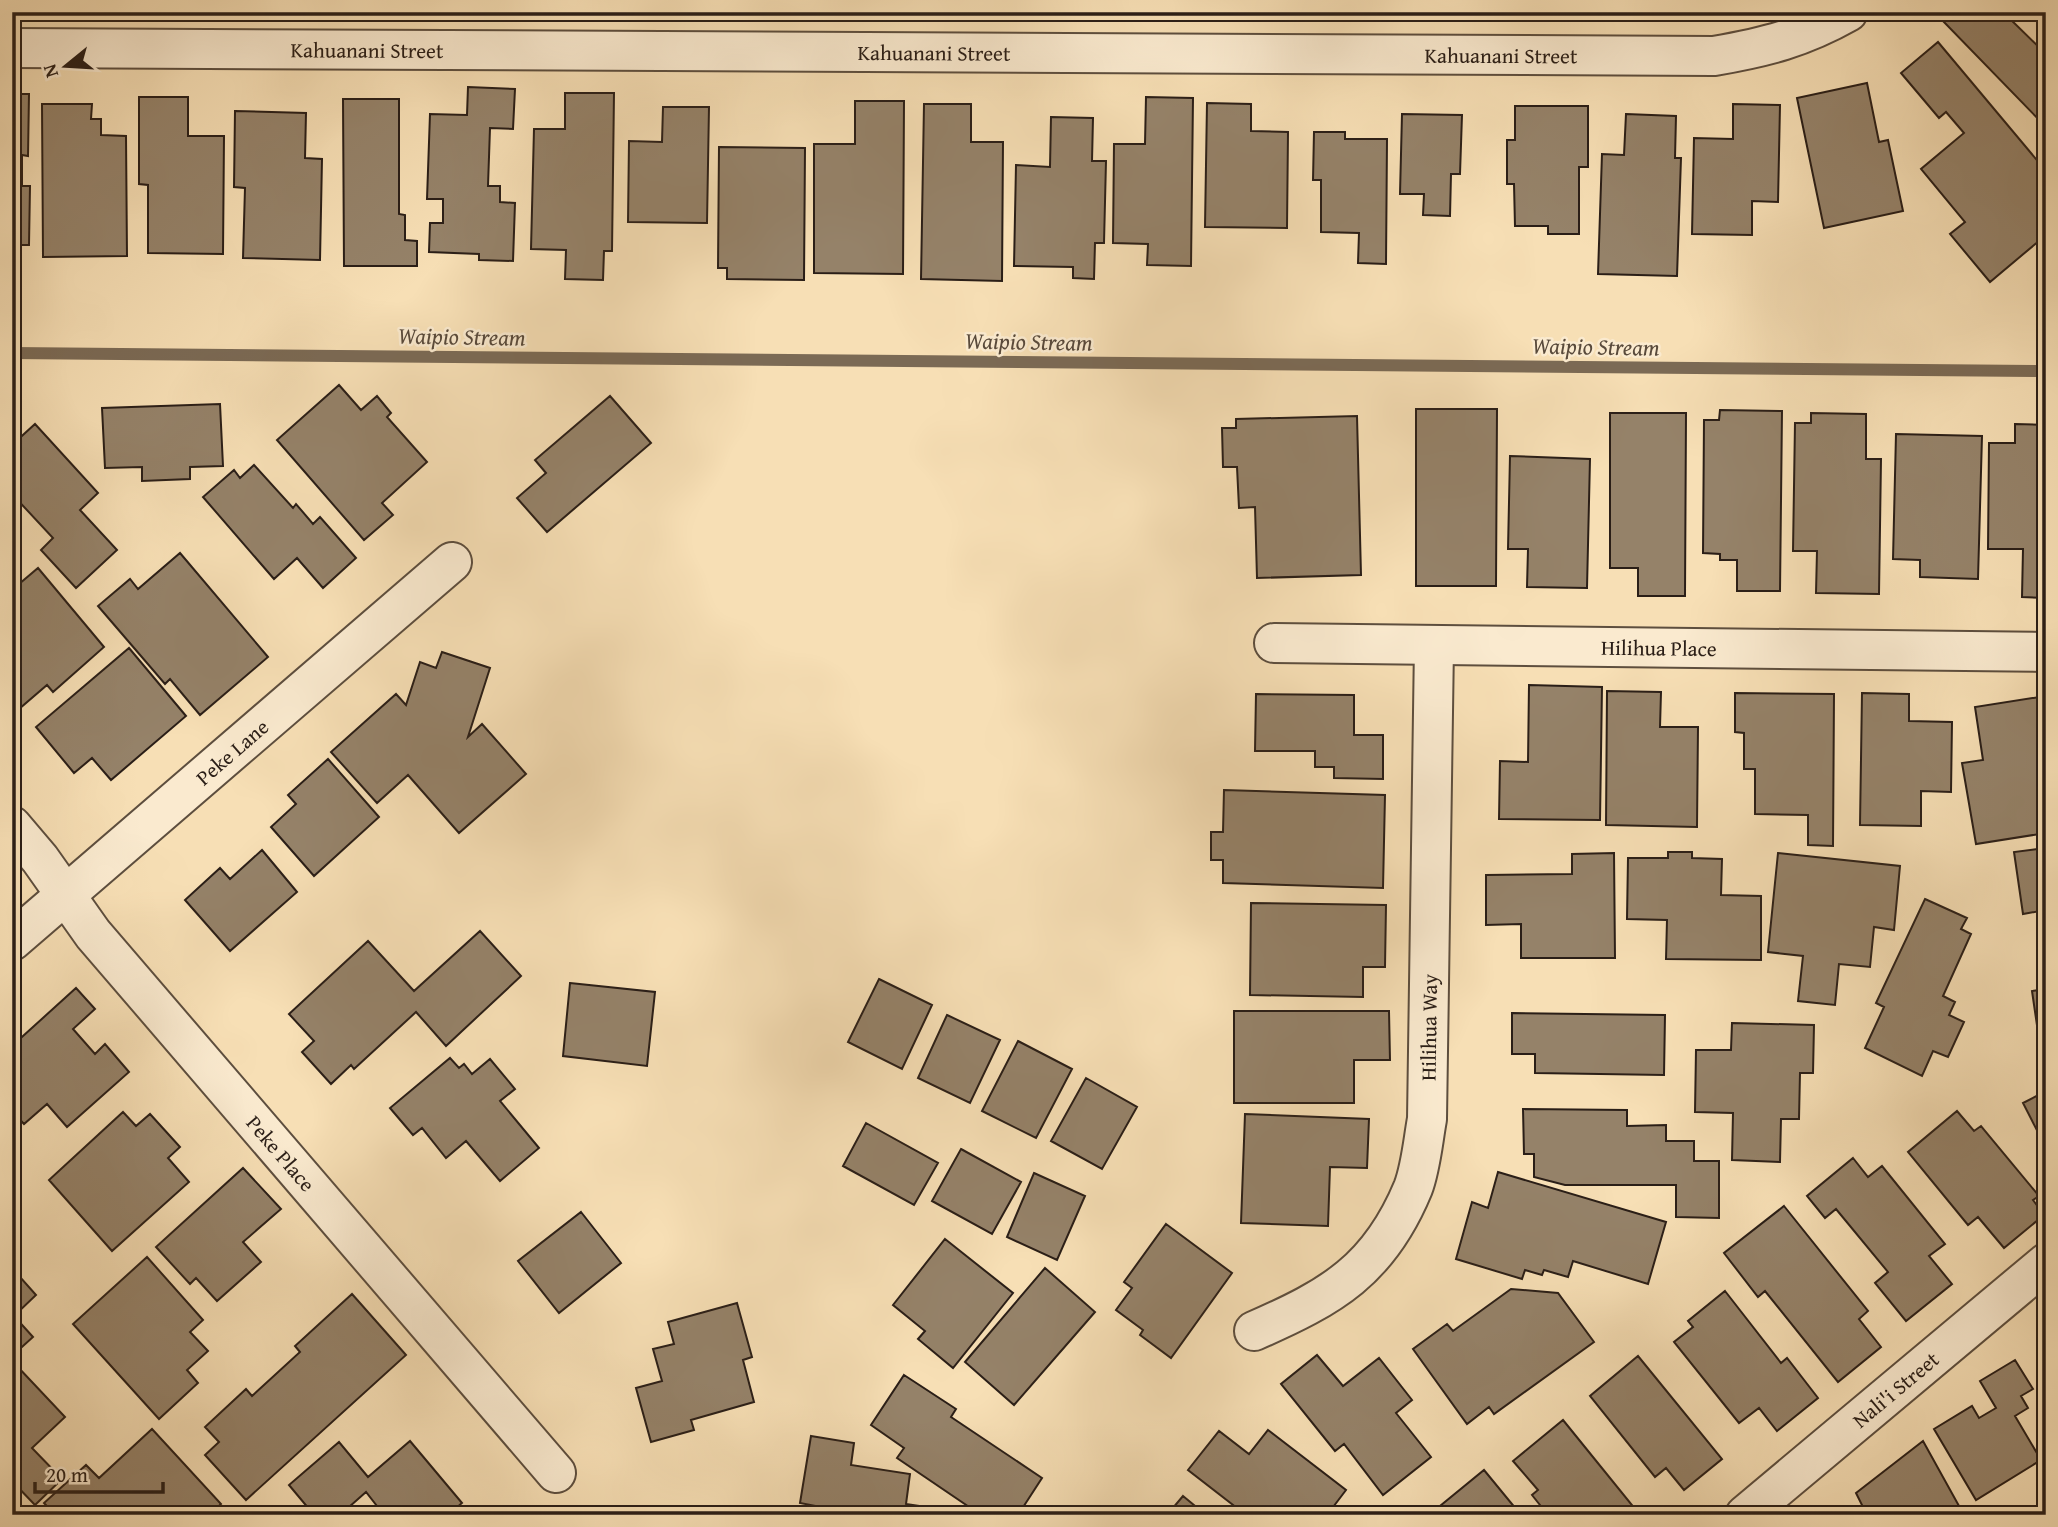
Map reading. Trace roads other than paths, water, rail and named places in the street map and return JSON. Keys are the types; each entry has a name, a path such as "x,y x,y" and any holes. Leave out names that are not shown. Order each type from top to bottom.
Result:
{"street":[{"name":"Kahuanani Street","path":"12,48 1714,56 1767,47 1815,30 1848,12"},
{"name":"Peke Lane","path":"12,940 452,562"},
{"name":"Hilihua Place","path":"1273,643 2046,652"},
{"name":"Hilihua Way","path":"1254,1331 1303,1309 1343,1285 1385,1242 1414,1186 1427,1119 1434,645"},
{"name":"Peke Place","path":"12,827 40,859 93,933 556,1473"},
{"name":"Nali'i Street","path":"1756,1511 2046,1263"}],"waterway":[{"name":"Waipio Stream","path":"12,353 2046,371"}]}
